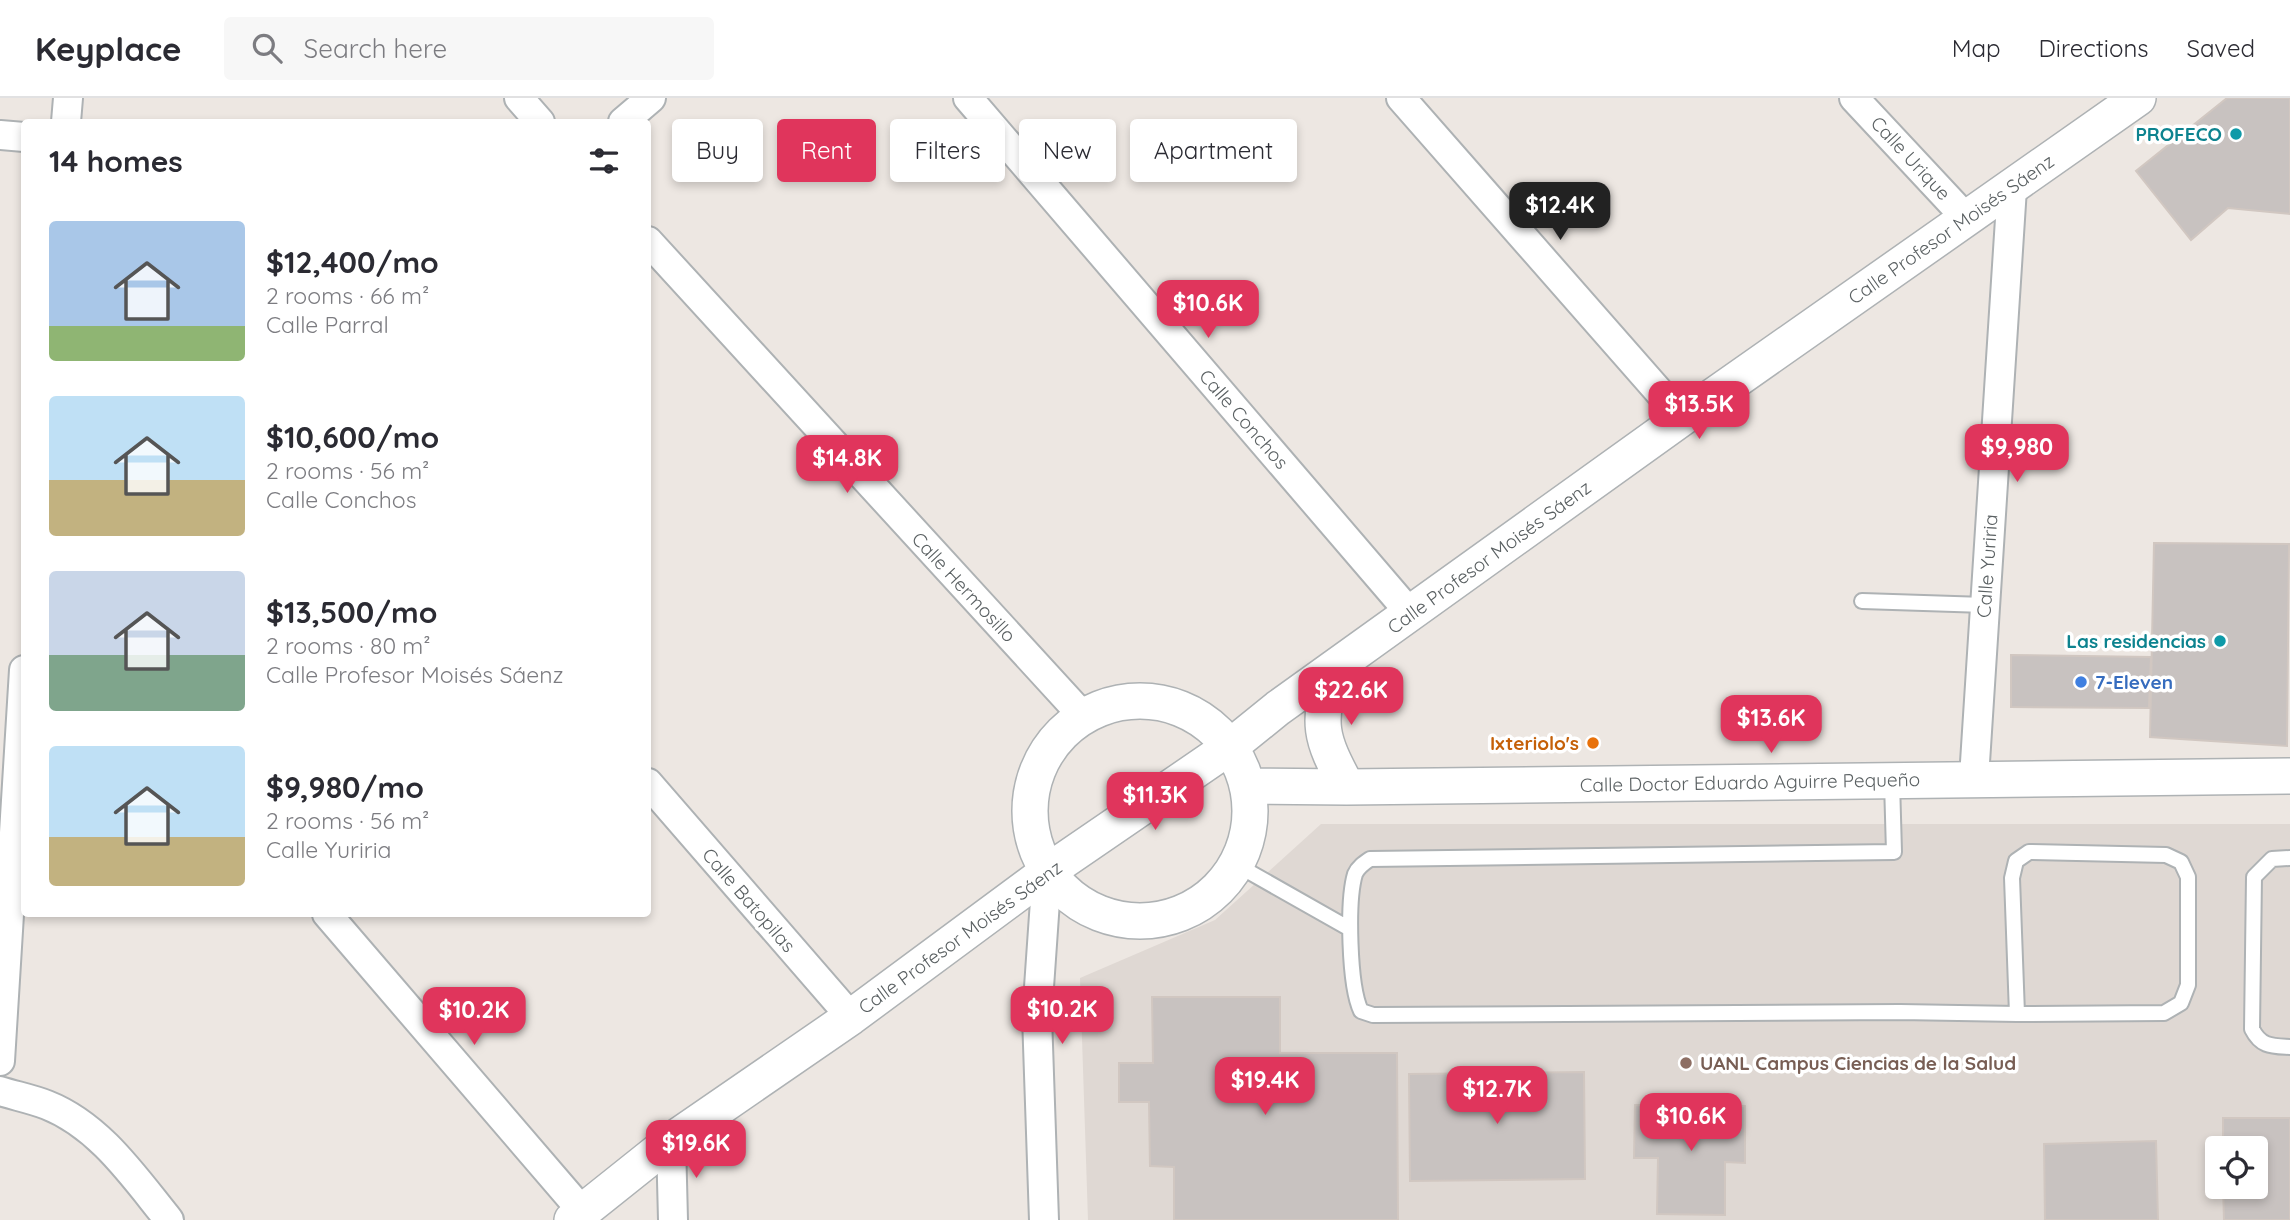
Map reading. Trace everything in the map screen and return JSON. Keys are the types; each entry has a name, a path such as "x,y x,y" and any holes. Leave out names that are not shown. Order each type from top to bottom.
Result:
{"street":[{"path":"66,119 68,98"},
{"path":"519,98 537,119"},
{"path":"627,119 652,98"},
{"name":"Calle Conchos","path":"968,98 1410,613"},
{"path":"1401,98 1682,418"},
{"name":"Calle Urique","path":"1854,98 1967,219"},
{"name":"Calle Profesor Moisés Sáenz","path":"578,1216 671,1141 851,1017 1047,872 1231,746 1410,613 1682,418 2138,98"},
{"path":"0,135 21,137"},
{"name":"Calle Yuriria","path":"1974,778 2012,188"},
{"name":"Calle Hermosillo","path":"651,245 1082,715"},
{"path":"1334,669 1321,709 1324,736 1347,787"},
{"path":"1113,702 1157,702 1178,706 1207,722 1231,746 1251,786 1248,835 1237,865 1218,890 1192,909 1163,919 1132,922 1101,915 1073,900 1047,872 1035,845 1031,825 1032,786 1042,758 1060,734 1082,715 1113,702"},
{"path":"0,1061 21,719"},
{"name":"Calle Doctor Eduardo Aguirre Pequeño","path":"1251,786 1892,782 1974,778 2290,776"},
{"name":"Calle Batopilas","path":"651,786 851,1017"},
{"path":"1044,1220 1037,1016 1047,872"},
{"path":"329,917 578,1216"},
{"path":"0,1091 48,1105 84,1125 115,1155 169,1220"},
{"path":"671,1141 673,1220"}],"lane":[{"path":"1862,601 1985,605"},
{"path":"1892,782 1894,852 1370,859 1360,866 1355,875 1350,929 1354,997 1360,1011 1373,1015 1900,1012 2017,1014 2164,1013 2180,1003 2188,985 2188,877 2181,862 2166,855 2029,852 2016,861 2012,878 2017,1014"},
{"path":"2290,858 2272,859 2254,877 2252,1029 2258,1040 2268,1046 2290,1047"},
{"path":"1237,865 1350,929"}],"shaded area":[{"name":"UANL Campus Ciencias de la Salud","path":"1321,824 2290,824 2290,1220 1088,1220 1080,978 1215,920"}],"building":[{"name":"PROFECO","path":"2227,98 2290,98 2290,214 2228,208 2191,240 2136,171"},
{"name":"Las residencias","path":"2154,543 2289,544 2287,746 2150,737"},
{"name":"7-Eleven","path":"2011,655 2151,657 2149,708 2011,707"},
{"path":"1152,997 1280,997 1280,1053 1397,1053 1398,1220 1174,1220 1174,1167 1150,1166 1149,1102 1119,1102 1119,1063 1153,1063"},
{"path":"1584,1072 1585,1179 1410,1181 1409,1074"},
{"path":"1635,1105 1745,1106 1745,1163 1725,1162 1725,1215 1657,1214 1658,1158 1634,1158"},
{"path":"2223,1118 2290,1118 2290,1220 2224,1220 2223,1199 2268,1199 2268,1136 2223,1136"},
{"path":"2156,1141 2158,1220 2045,1220 2044,1144"}],"place":[{"name":"PROFECO","path":"2236,134"},
{"name":"Las residencias","path":"2220,641"},
{"name":"7-Eleven","path":"2081,682"},
{"name":"Ixteriolo's","path":"1593,743"},
{"name":"UANL Campus Ciencias de la Salud","path":"1686,1063"}]}
